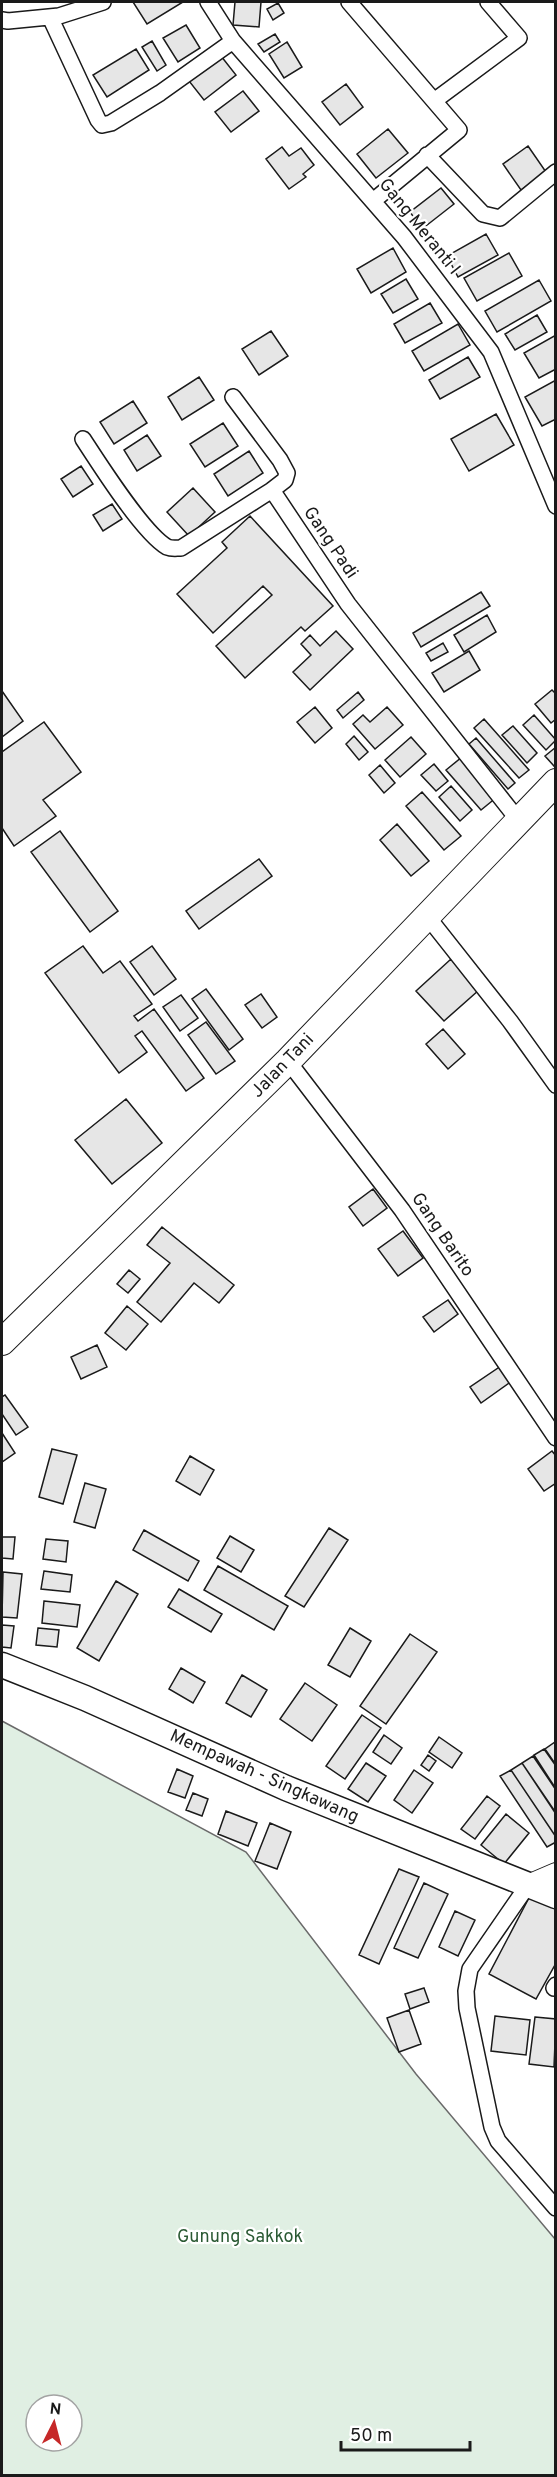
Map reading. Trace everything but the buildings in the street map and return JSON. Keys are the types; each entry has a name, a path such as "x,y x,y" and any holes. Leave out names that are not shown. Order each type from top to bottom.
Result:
{"highway":[{"name":"Jalan Tani","path":"2,1342 288,1061 555,782"}],"main road":[{"name":"Mempawah - Singkawang","path":"2,1665 95,1703 295,1792 555,1896"}],"street":[{"path":"2,20 59,16 102,2"},
{"name":"Gang Meranti I","path":"208,2 233,41 411,246 491,352 555,506"},
{"path":"349,2 459,130 373,201"},
{"path":"434,101 519,38 488,2"},
{"path":"50,17 102,125 111,123 160,93 233,41"},
{"path":"427,155 483,214 495,218 506,214 555,172"},
{"path":"83,439 133,511 159,541 170,548 181,548 285,480 287,473 280,459 232,397"},
{"name":"Gang Padi","path":"272,490 348,604 519,821"},
{"path":"427,916 510,1021 555,1085"},
{"name":"Gang Barito","path":"288,1061 402,1210 555,1438"},
{"path":"555,1873 528,1885 470,1969 466,1991 467,2008 492,2127 498,2141 555,2208"}],"green space":[{"name":"Gunung Sakkok","path":"2,1721 246,1852 416,2074 555,2239 555,2475 2,2475"}]}
